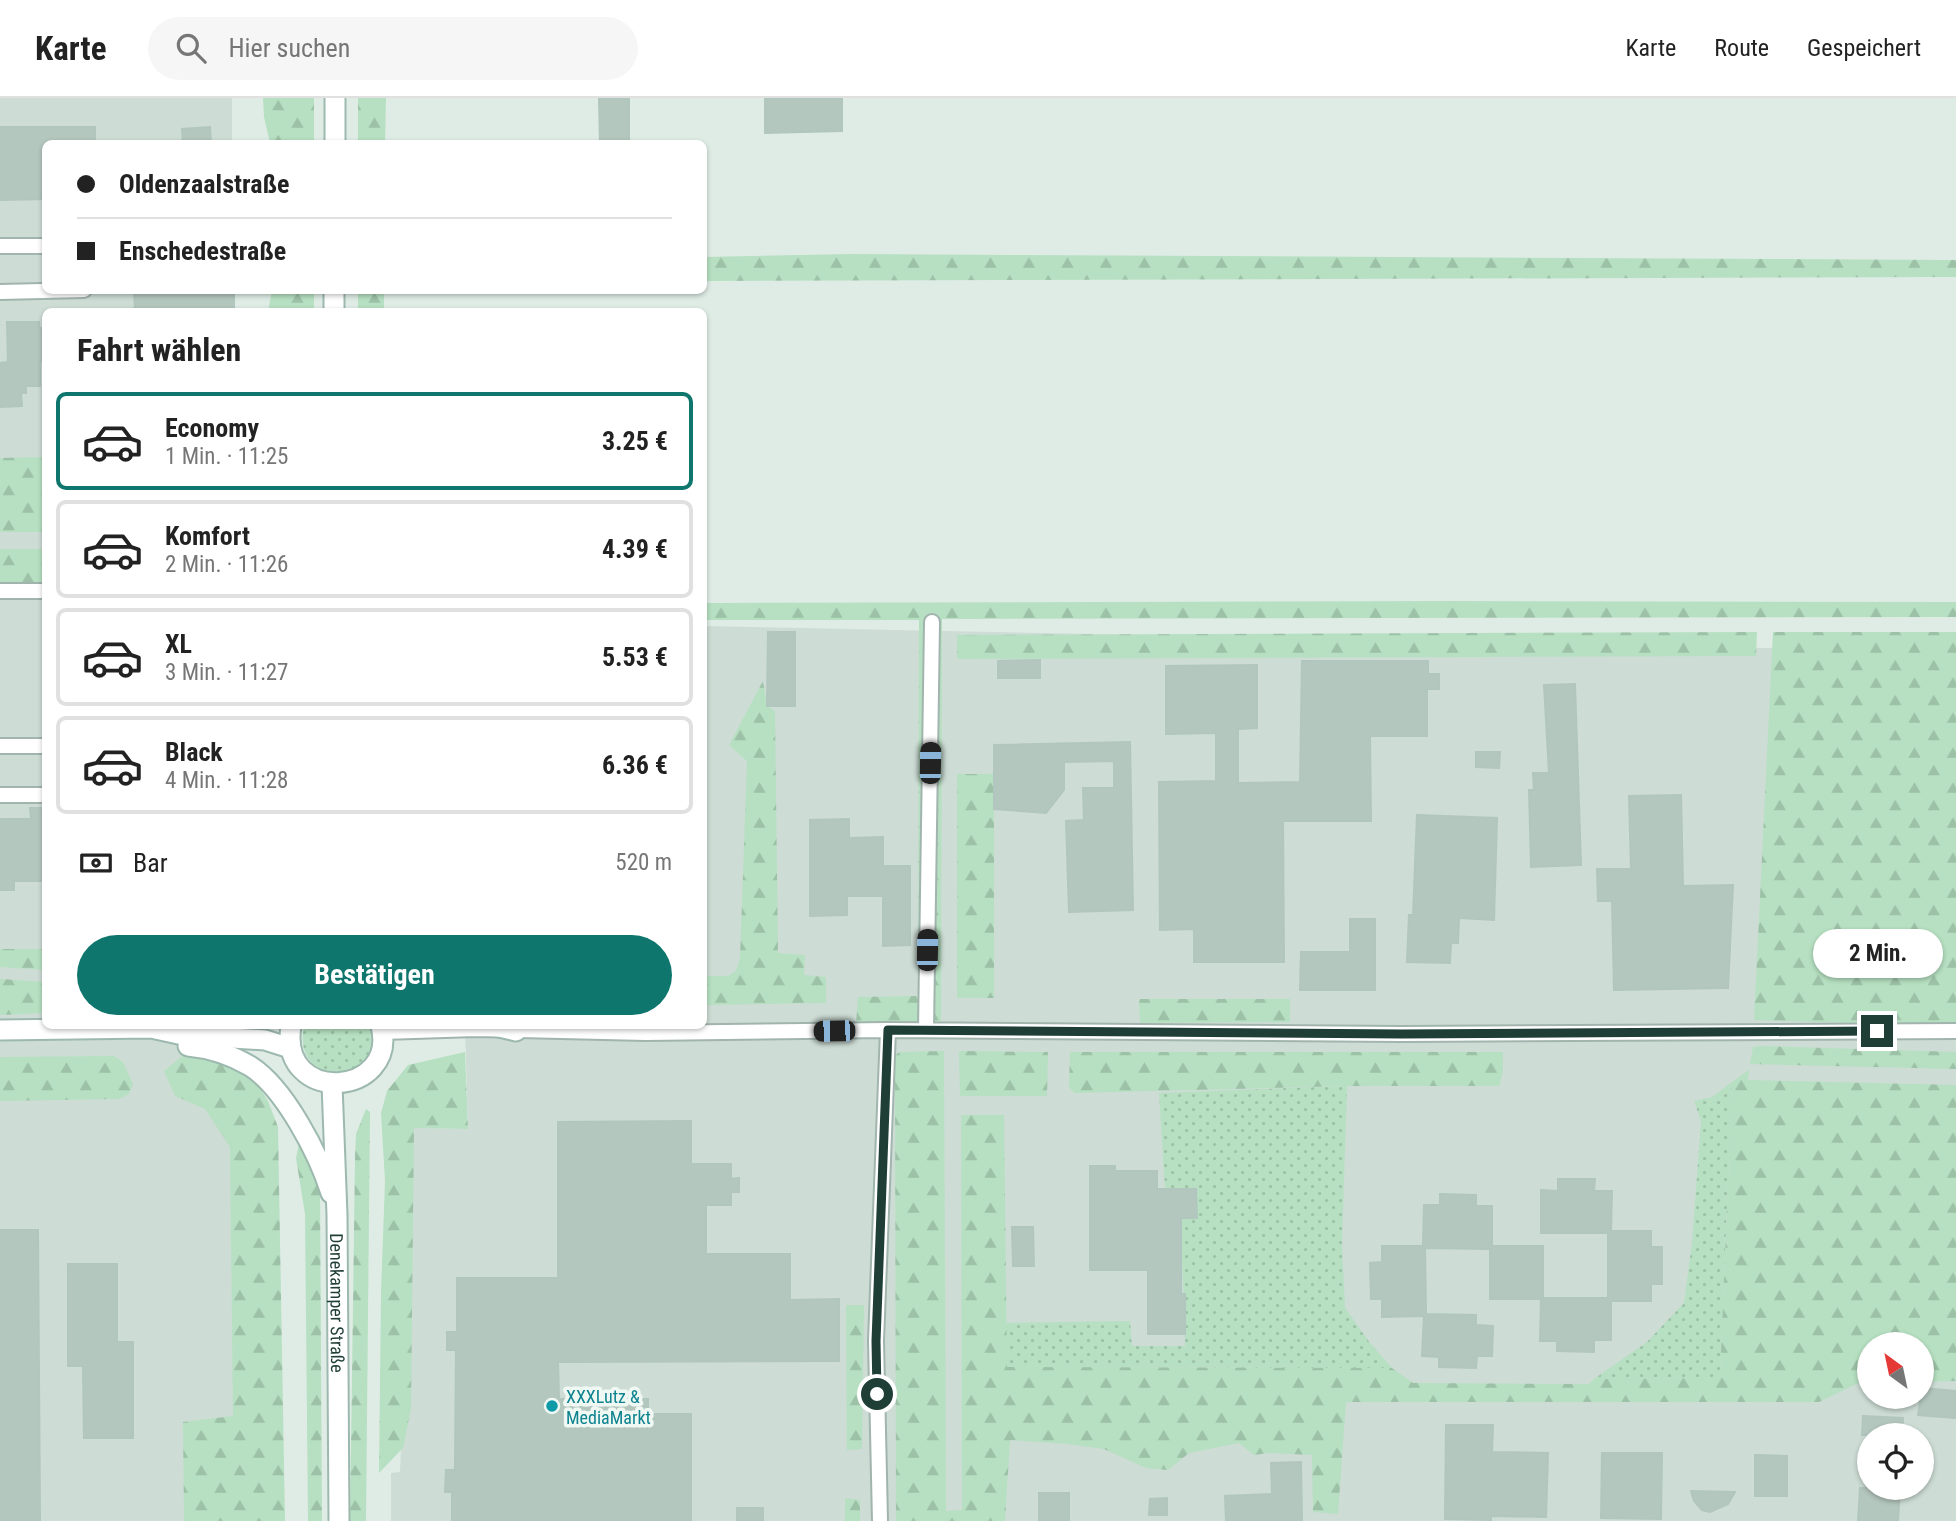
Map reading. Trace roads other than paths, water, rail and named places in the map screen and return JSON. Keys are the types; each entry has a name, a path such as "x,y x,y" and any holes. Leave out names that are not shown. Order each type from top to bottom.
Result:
{"main road":[{"path":"335,98 335,140"},
{"path":"0,1030 51,1029"},
{"path":"156,1029 181,1046 207,1048 230,1056 251,1067 267,1080 315,1151 337,1215"},
{"path":"160,1029 183,1035 265,1040 290,1048"},
{"path":"291,1029 290,1048 301,1068 310,1076 332,1084 346,1083 370,1070 378,1059 382,1045 382,1029"},
{"path":"508,1029 516,1031"},
{"name":"Denekamper Straße","path":"332,1084 337,1215 340,1521"}],"street":[{"path":"0,246 42,246"},
{"path":"0,292 42,291"},
{"path":"0,591 42,591"},
{"path":"926,1030 932,622"},
{"path":"0,746 42,746"},
{"path":"0,795 42,795"},
{"path":"382,1029 646,1033 926,1030 1402,1034 1956,1031"},
{"path":"880,1521 876,1341 888,1030"}],"place":[{"name":"XXXLutz & MediaMarkt","path":"552,1406"}]}
